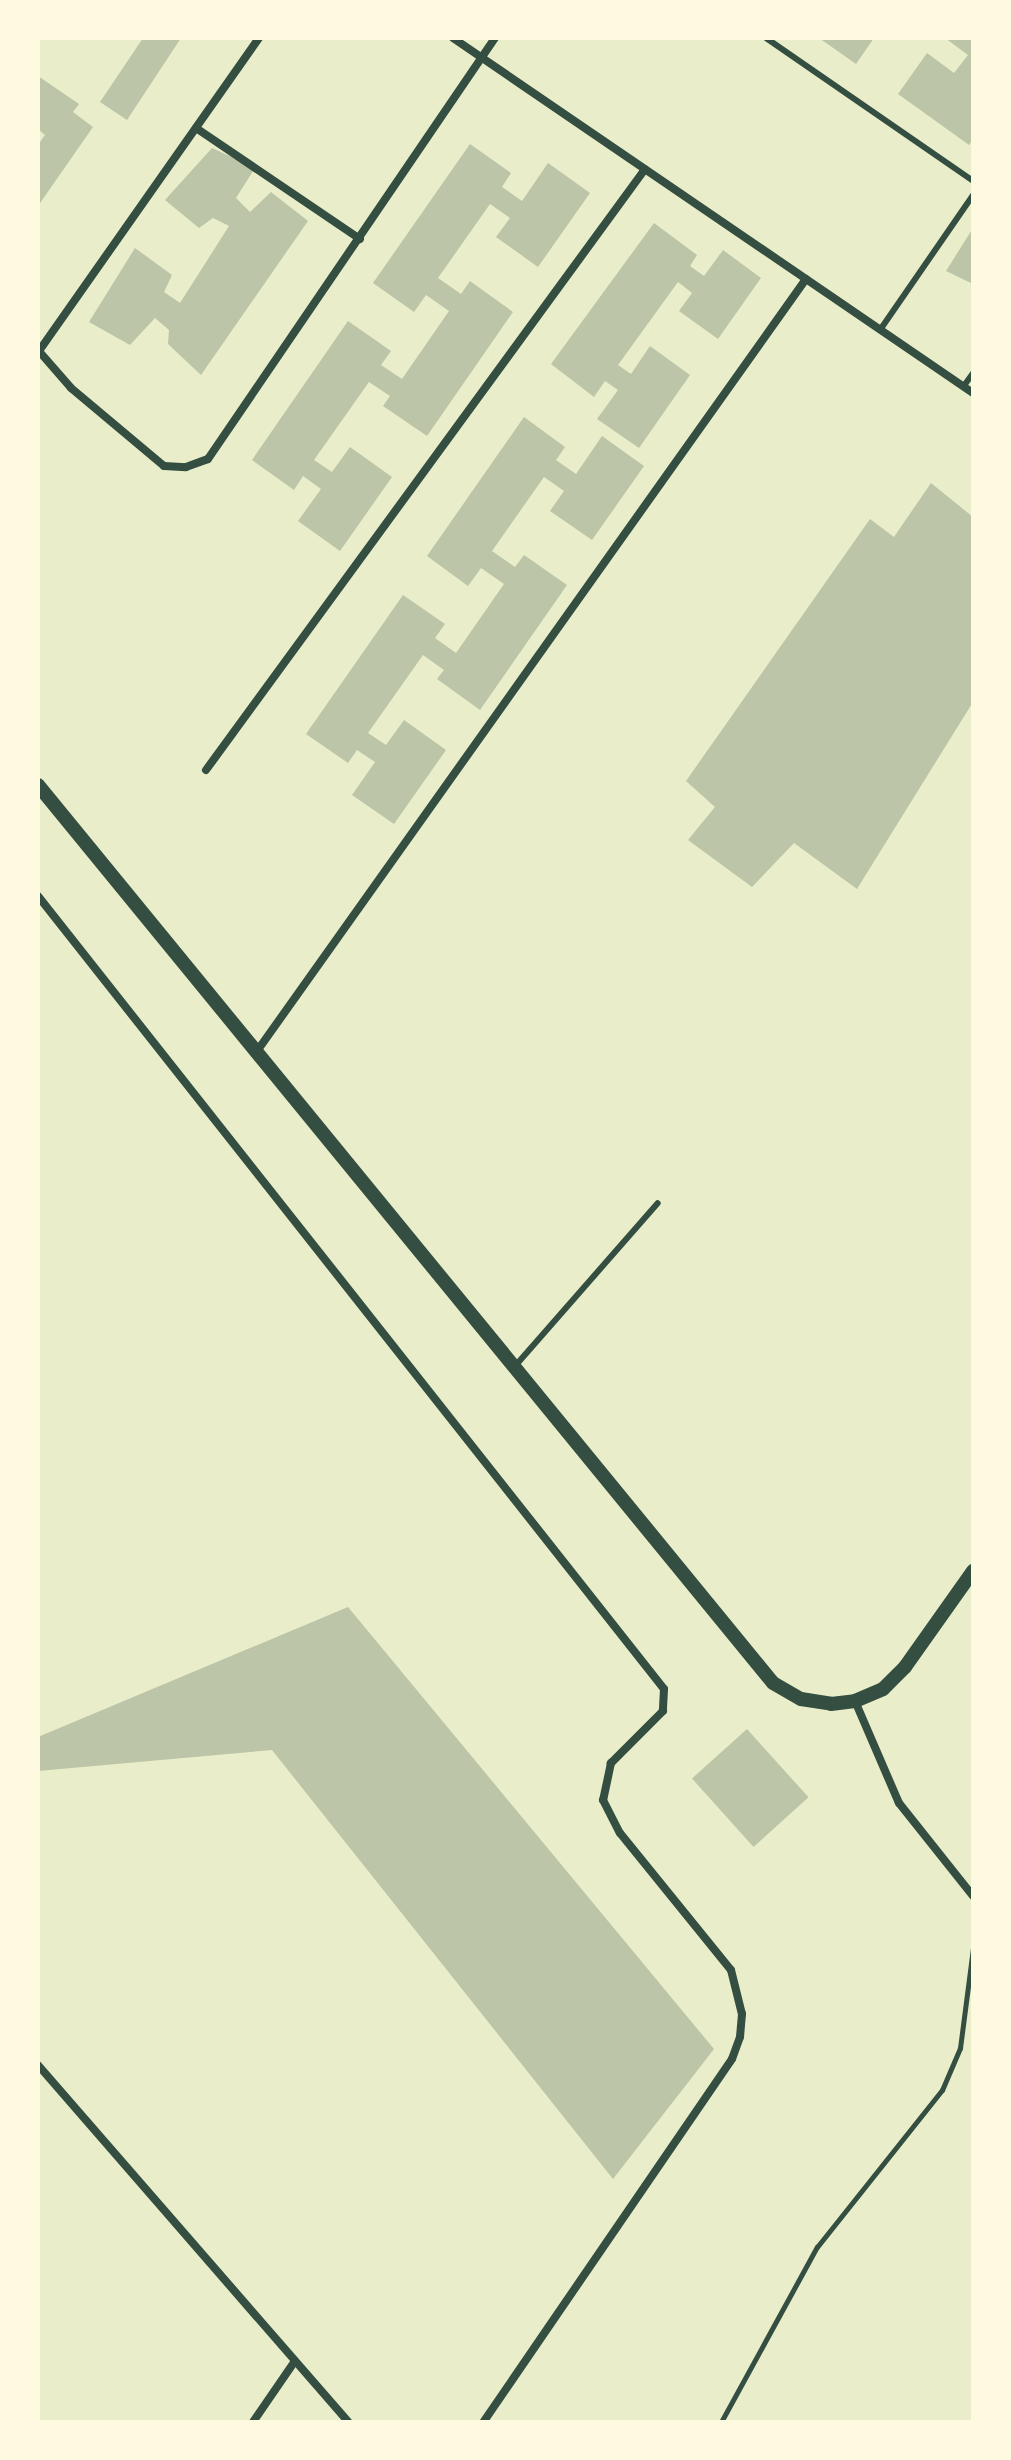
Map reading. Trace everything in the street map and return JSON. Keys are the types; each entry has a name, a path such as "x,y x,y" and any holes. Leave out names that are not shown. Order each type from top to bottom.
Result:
{"street":[{"path":"259,38 38,350 71,388 139,449 164,466 186,467 208,459 225,439 495,38"},
{"path":"453,38 973,393"},
{"path":"196,128 360,239"},
{"path":"206,770 645,169"},
{"path":"255,1055 806,279"},
{"path":"38,785 255,1055 773,1683 801,1699 855,1701 883,1689 905,1667 973,1571"},
{"path":"38,896 664,1689 663,1711 611,1763 603,1800 620,1833 731,1970 742,2014 740,2037 732,2059 483,2422"},
{"path":"855,1701 899,1803 973,1896"},
{"path":"38,2065 348,2422"},
{"path":"253,2422 295,2361"}],"lane":[{"path":"766,38 973,181"},
{"path":"880,330 973,195"},
{"path":"963,387 973,373"},
{"path":"514,1368 658,1203"}],"path":[{"path":"721,2422 817,2247 942,2090 960,2048 973,1948"}],"building":[{"path":"143,38 181,38 127,120 100,102"},
{"path":"819,38 874,38 856,64"},
{"path":"945,38 973,38 973,139 969,145 898,94 927,53 954,73 968,55"},
{"path":"38,76 79,104 73,112 93,127 38,206 38,145 45,135 38,129"},
{"path":"470,144 511,173 502,187 522,201 548,163 590,193 538,267 496,237 510,218 490,204 438,278 461,294 470,281 513,312 427,436 383,406 390,396 369,382 314,460 332,472 350,447 392,477 340,551 298,521 321,489 303,476 294,490 252,460 348,321 391,351 381,365 402,379 449,311 426,295 414,312 373,283"},
{"path":"212,148 255,168 236,198 250,212 271,192 308,221 201,375 168,344 169,330 155,318 130,345 89,322 135,248 172,275 164,292 180,303 229,226 213,218 199,228 165,200"},
{"path":"654,223 697,255 690,266 704,276 723,250 761,278 718,339 679,311 692,293 678,282 618,365 631,374 650,346 690,375 639,448 597,419 618,390 605,381 594,397 551,364"},
{"path":"973,228 973,284 946,271"},
{"path":"524,417 565,447 556,460 576,474 602,436 644,466 592,540 550,511 564,491 544,477 492,551 515,567 524,555 567,585 480,710 437,679 444,670 423,655 368,733 386,745 404,720 446,750 394,824 352,795 375,762 357,750 348,763 306,734 403,595 445,624 435,638 456,653 504,584 481,568 468,586 427,556"},
{"path":"931,483 973,517 973,702 857,889 794,843 752,887 688,840 715,807 686,781 870,519 894,537"},
{"path":"348,1607 714,2049 613,2179 272,1750 38,1771 38,1737"},
{"path":"747,1729 809,1797 754,1847 692,1779"}]}
